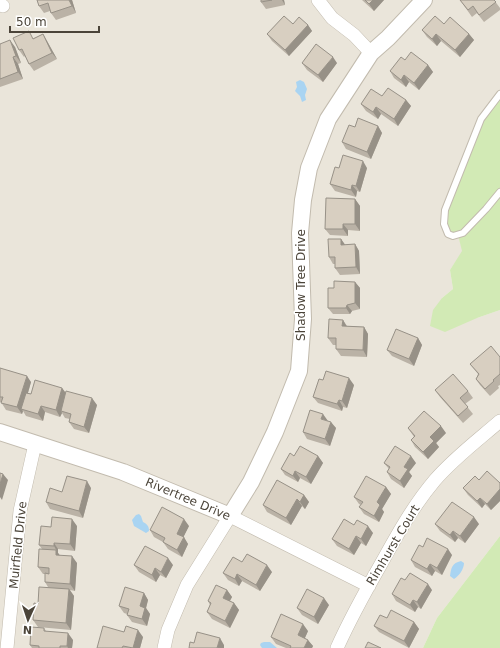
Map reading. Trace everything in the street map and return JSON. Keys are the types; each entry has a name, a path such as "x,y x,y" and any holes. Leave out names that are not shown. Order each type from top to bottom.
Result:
{"street":[{"path":"318,0 332,18 354,35 371,53"},
{"name":"Shadow Tree Drive","path":"164,648 168,630 187,585 251,482 271,439 299,371 303,319 300,233 303,200 309,168 328,119 371,53 388,38 424,0"},
{"name":"Rimhurst Court","path":"338,648 344,632 409,515 435,480 465,450 500,421"},
{"name":"Rivertree Drive","path":"0,432 123,472 230,516 369,586"},
{"name":"Muirfield Drive","path":"7,648 20,511 35,444"}],"lane":[{"path":"500,94 481,119 454,189 444,210 444,224 448,234 453,236 463,233 500,192"}],"shaded area":[{"path":"0,0 500,0 500,94 458,235 463,251 450,270 453,289 442,298 477,318 500,310 500,536 437,618 423,648 0,648"}],"green space":[{"path":"500,94 500,310 445,332 430,326 433,310 442,298 453,289 450,270 462,251 458,235 448,234 445,210 481,119"},
{"path":"500,536 500,648 423,648 437,618"}],"water":[{"path":"300,80 304,82 307,89 305,95 306,100 302,102 300,96 295,91 297,87 296,82"},
{"path":"139,514 143,522 148,526 149,531 146,533 134,526 132,520"},
{"path":"461,561 464,563 463,568 454,579 450,576 452,568 456,563"},
{"path":"264,642 270,642 277,648 262,648 260,645"}],"building":[{"path":"37,0 69,0 72,6 51,13 48,3 39,6"},
{"path":"261,0 272,0 261,2"},
{"path":"365,0 373,0 369,4"},
{"path":"460,0 494,0 496,2 479,15 473,6 468,10"},
{"path":"284,16 293,24 299,17 308,25 285,50 267,34"},
{"path":"435,16 444,24 450,17 469,34 455,50 436,34 432,39 422,30"},
{"path":"29,31 33,39 43,34 52,53 29,64 22,49 19,50 13,38"},
{"path":"10,40 16,56 13,57 18,72 0,79 0,44"},
{"path":"316,44 333,57 318,75 302,63"},
{"path":"411,52 428,65 414,83 404,75 401,80 390,71 401,57 405,60"},
{"path":"388,88 406,100 394,119 376,107 373,112 361,104 371,89 382,96"},
{"path":"358,118 378,126 367,152 342,142 349,125 355,127"},
{"path":"343,155 363,161 356,186 352,185 351,190 330,184 335,167 339,168"},
{"path":"326,198 355,199 355,224 343,224 343,229 325,229"},
{"path":"328,239 341,239 341,245 355,244 356,267 335,268 335,257 329,257"},
{"path":"334,281 355,282 355,303 347,305 346,308 328,308 328,288 334,288"},
{"path":"329,319 343,320 342,326 364,327 363,350 336,349 336,338 328,338"},
{"path":"396,329 418,338 409,359 387,350"},
{"path":"491,346 500,357 500,374 485,389 476,379 479,374 470,364"},
{"path":"0,368 27,376 17,407 1,403 3,397 0,397"},
{"path":"326,371 349,378 342,401 339,400 337,404 313,397 319,379 323,380"},
{"path":"453,374 468,391 460,398 468,407 458,416 435,390"},
{"path":"35,380 62,388 56,410 41,406 38,414 21,409 26,393 31,394"},
{"path":"66,391 92,398 84,427 69,422 71,414 61,411"},
{"path":"310,410 323,414 321,419 331,422 325,439 303,432"},
{"path":"424,411 441,426 430,437 434,441 423,452 411,440 415,436 408,428"},
{"path":"300,446 318,456 306,477 295,471 293,476 281,469 290,453 294,456"},
{"path":"395,446 411,456 404,467 408,469 400,481 387,472 390,467 384,463"},
{"path":"487,471 500,483 500,489 487,504 480,498 477,501 463,488 475,476 479,480"},
{"path":"0,473 3,474 0,484"},
{"path":"67,476 87,481 79,511 46,502 50,488 62,492"},
{"path":"366,476 386,487 377,502 380,505 374,516 359,507 363,502 354,497"},
{"path":"277,480 304,495 300,502 297,499 286,518 263,505"},
{"path":"452,502 474,517 460,536 453,531 450,535 435,524"},
{"path":"162,507 184,519 177,534 184,537 177,550 163,542 165,538 150,530"},
{"path":"52,517 72,519 70,544 54,543 54,546 39,545 41,526 51,527"},
{"path":"344,519 354,525 357,520 368,526 361,539 356,536 349,549 332,539"},
{"path":"427,538 448,549 437,568 430,564 427,569 411,560 419,545 423,547"},
{"path":"145,546 168,558 161,572 155,568 152,575 134,565"},
{"path":"39,549 56,550 56,555 72,556 70,584 45,582 45,573 49,574 49,568 38,567"},
{"path":"247,554 267,565 256,585 237,574 235,579 223,573 233,557 242,562"},
{"path":"410,573 428,584 417,602 413,600 410,605 392,594 401,578 405,580"},
{"path":"216,585 227,590 223,598 234,603 225,621 207,612 211,603 208,601"},
{"path":"39,587 69,589 66,623 33,620 34,603 38,604"},
{"path":"125,587 144,593 140,606 145,608 142,619 127,615 129,609 119,606"},
{"path":"307,589 324,598 314,617 297,608"},
{"path":"391,610 414,622 404,641 374,626 380,615 387,618"},
{"path":"281,614 303,624 298,635 308,640 304,648 290,648 291,646 271,637"},
{"path":"103,626 124,632 126,626 138,630 133,648 123,646 122,648 97,648"},
{"path":"31,627 44,628 44,631 68,633 67,646 60,646 60,648 39,648 39,646 30,645"},
{"path":"197,632 220,638 217,648 189,648 190,642 194,643"},
{"path":"368,642 381,648 365,648"}]}
